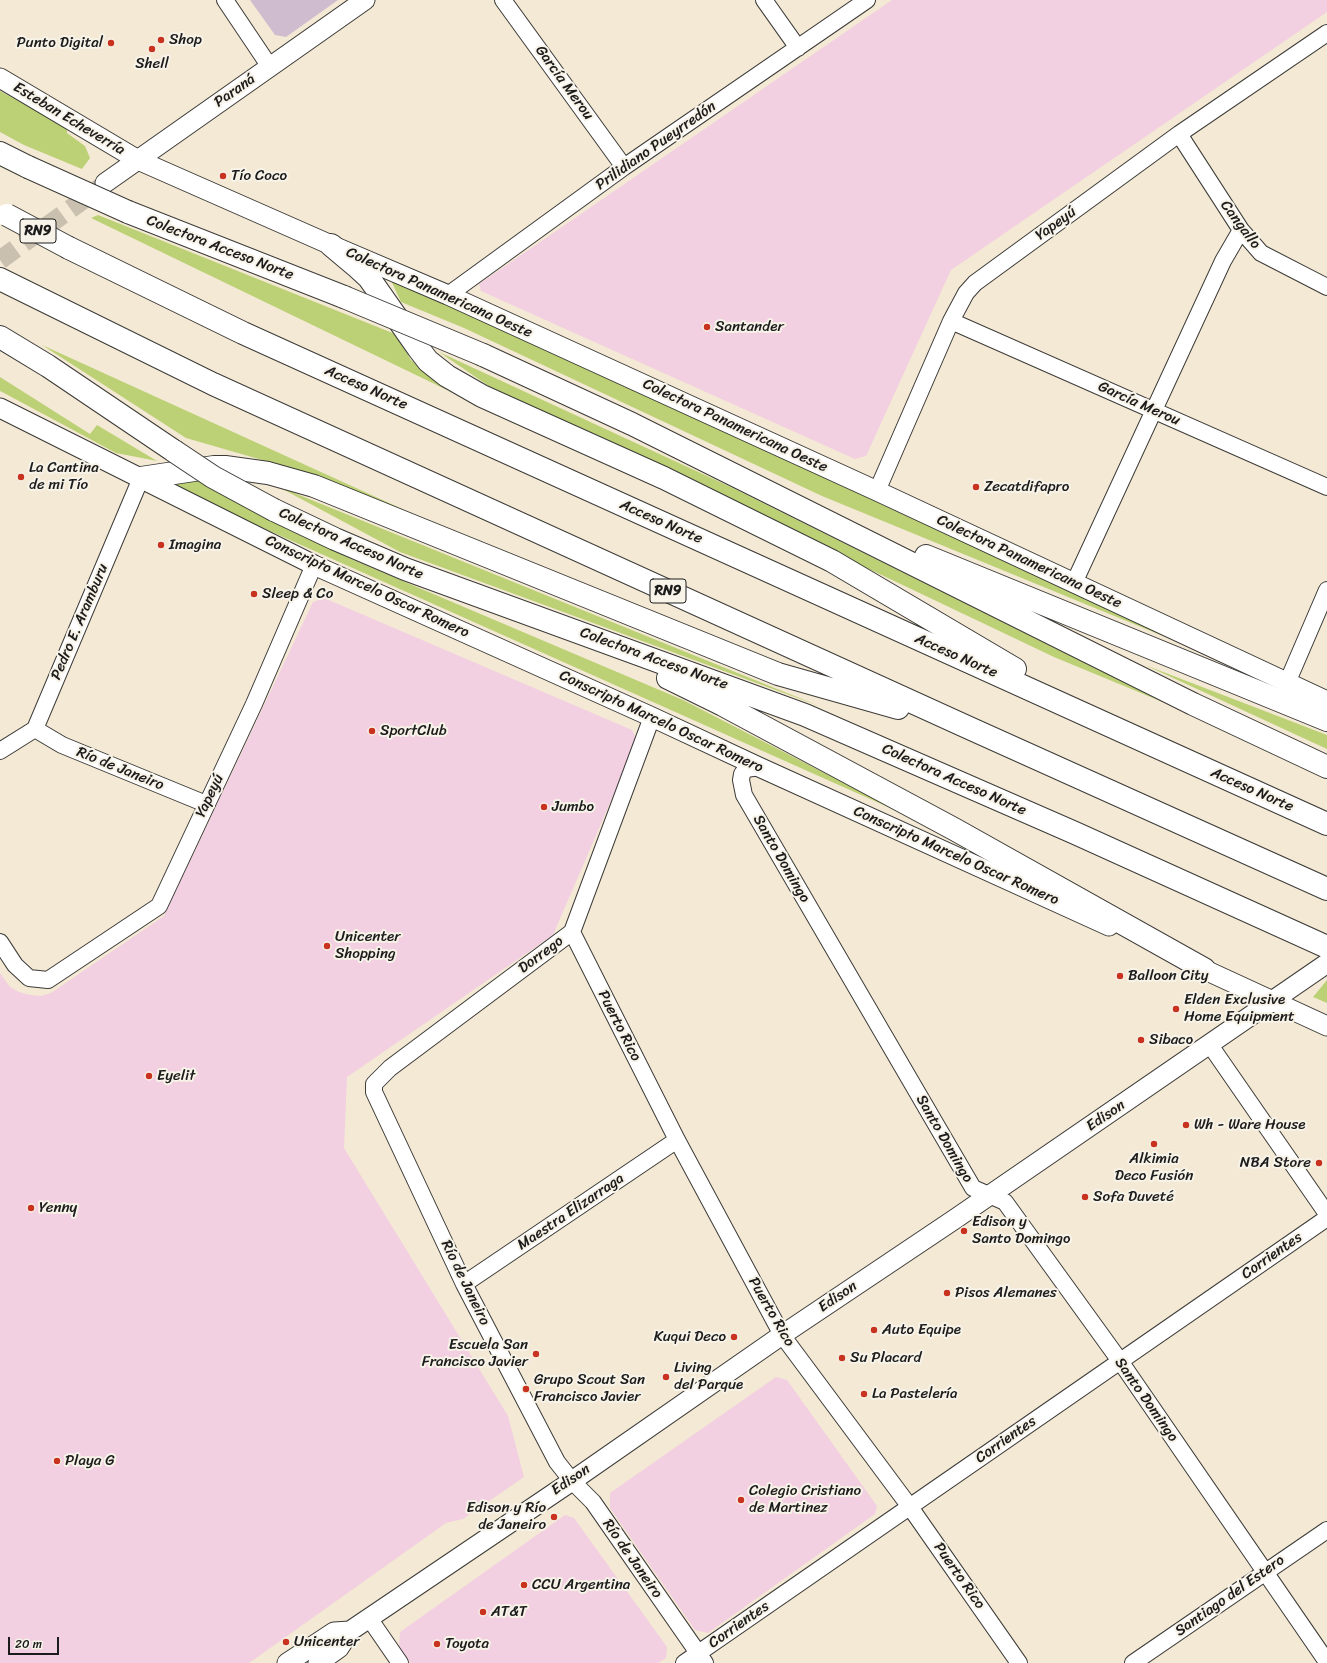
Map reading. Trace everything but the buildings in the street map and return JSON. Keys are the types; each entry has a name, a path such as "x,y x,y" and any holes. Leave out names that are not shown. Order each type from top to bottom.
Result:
{"highway":[{"path":"0,150 26,166"},
{"name":"Colectora Acceso Norte","path":"0,153 128,212 344,297 483,355 632,424 1186,700 1327,768"},
{"name":"Acceso Norte","path":"4,213 69,248 243,333 1327,824"},
{"path":"331,245 369,278 428,361 447,376 482,396 664,478 832,561 1114,727"},
{"name":"RN9","path":"6,282 213,384 1327,889"},
{"name":"Colectora Acceso Norte","path":"0,337 48,366 213,477 274,510 334,539 405,569 806,715 1075,833 1323,951"},
{"path":"142,478 214,467 225,467 268,473 314,486 778,674 967,727"},
{"path":"756,486 1327,720"},
{"path":"568,628 723,705 954,829 1204,969"}],"street":[{"path":"225,0 270,67"},
{"name":"Paraná","path":"105,184 365,0"},
{"name":"García Merou","path":"503,0 624,167"},
{"path":"764,0 798,48"},
{"name":"Prilidiano Pueyrredón","path":"448,295 624,167 867,0"},
{"name":"Yapeyú","path":"876,491 951,321 966,293 975,283 1179,134 1327,33"},
{"name":"Esteban Echeverría","path":"0,78 138,160"},
{"name":"Cangallo","path":"1179,134 1241,230 1261,253 1327,287"},
{"name":"Colectora Panamericana Oeste","path":"138,160 448,295 876,491 1327,701"},
{"path":"1074,583 1223,261 1241,230"},
{"name":"García Merou","path":"951,321 1327,487"},
{"name":"Conscripto Marcelo Oscar Romero","path":"0,408 103,461 142,478 314,565 652,717 1327,1026"},
{"name":"Pedro E. Aramburu","path":"35,729 142,478"},
{"name":"Yapeyú","path":"0,942 15,965 29,978 48,980 159,906 254,704 314,565"},
{"path":"1288,683 1327,590"},
{"name":"Dorrego","path":"374,1092 374,1084 390,1068 572,932 652,717"},
{"path":"0,751 35,729"},
{"name":"Río de Janeiro","path":"35,729 62,745 206,804"},
{"name":"Santo Domingo","path":"759,767 746,769 742,774 741,780 744,795 973,1188 1006,1202 1120,1362 1327,1662"},
{"name":"Puerto Rico","path":"572,932 677,1140 782,1335 910,1506 1019,1663"},
{"name":"Edison","path":"318,1663 339,1648 350,1631 1272,1002 1323,951"},
{"path":"1210,1045 1327,1214"},
{"name":"Río de Janeiro","path":"374,1092 464,1284 557,1462 572,1481 593,1502 702,1658"},
{"name":"Maestra Elizarraga","path":"464,1284 677,1140"},
{"name":"Corrientes","path":"684,1663 702,1658 910,1506 1327,1218"},
{"name":"Santiago del Estero","path":"1134,1663 1327,1530"},
{"path":"369,1618 400,1663"},
{"name":"Edison","path":"287,1663 334,1632 350,1631"}],"shaded area":[{"path":"250,0 338,0 286,37 275,35"},
{"path":"892,0 1327,0 1327,12 951,270 866,456 855,459 481,291 479,284"},
{"path":"324,598 632,730 637,740 553,935 347,1077 344,1148 508,1416 524,1477 463,1519 446,1523 249,1663 0,1663 0,973 10,987 19,992 41,996 51,993 164,916 313,602"},
{"name":"Colegio Cristiano de Martinez","path":"776,1377 787,1380 877,1506 875,1514 708,1633 695,1630 610,1508 610,1493"},
{"path":"565,1515 574,1518 667,1647 666,1658 658,1663 410,1663 399,1647 400,1632"}],"green space":[{"path":"0,91 67,127 67,133 85,146 90,158 82,169 24,145 0,132"},
{"path":"98,215 395,334 411,360 447,390 91,218"},
{"path":"388,274 937,530 1258,675 822,496 464,328 401,302"},
{"path":"42,345 422,518 276,464 186,438"},
{"path":"439,352 733,488 1165,703 1054,657 499,393"},
{"path":"0,377 90,434 97,425 157,461 116,453 0,391"},
{"path":"188,476 351,559 683,700 906,815 169,486"},
{"path":"277,486 819,706 400,552"},
{"path":"1145,665 1327,735 1327,749"},
{"path":"1327,980 1327,1003 1313,997"}],"tunnel":[{"path":"0,260 101,187"}],"place":[{"name":"Shop","path":"161,40"},
{"name":"Punto Digital","path":"111,43"},
{"name":"Shell","path":"152,49"},
{"name":"Tío Coco","path":"223,176"},
{"name":"Santander","path":"707,327"},
{"name":"La Cantina de mi Tío","path":"21,477"},
{"name":"Zecatdifapro","path":"976,487"},
{"name":"Imagina","path":"161,545"},
{"name":"Sleep & Co","path":"254,594"},
{"name":"SportClub","path":"372,731"},
{"name":"Jumbo","path":"544,807"},
{"name":"Unicenter Shopping","path":"327,946"},
{"name":"Balloon City","path":"1120,976"},
{"name":"Elden Exclusive Home Equipment","path":"1176,1009"},
{"name":"Sibaco","path":"1141,1040"},
{"name":"Eyelit","path":"149,1076"},
{"name":"Wh - Ware House","path":"1186,1125"},
{"name":"Alkimia Deco Fusión","path":"1154,1144"},
{"name":"NBA Store","path":"1319,1163"},
{"name":"Sofa Duveté","path":"1085,1197"},
{"name":"Yenny","path":"31,1208"},
{"name":"Edison y Santo Domingo","path":"964,1231"},
{"name":"Pisos Alemanes","path":"947,1293"},
{"name":"Auto Equipe","path":"874,1330"},
{"name":"Kuqui Deco","path":"734,1337"},
{"name":"Escuela San Francisco Javier","path":"536,1354"},
{"name":"Su Placard","path":"842,1358"},
{"name":"Living del Parque","path":"666,1377"},
{"name":"Grupo Scout San Francisco Javier","path":"526,1389"},
{"name":"La Pastelería","path":"864,1394"},
{"name":"Playa G","path":"57,1461"},
{"name":"Colegio Cristiano de Martinez","path":"741,1500"},
{"name":"Edison y Río de Janeiro","path":"554,1517"},
{"name":"CCU Argentina","path":"524,1585"},
{"name":"AT&T","path":"483,1612"},
{"name":"Unicenter","path":"286,1642"},
{"name":"Toyota","path":"437,1644"}]}
